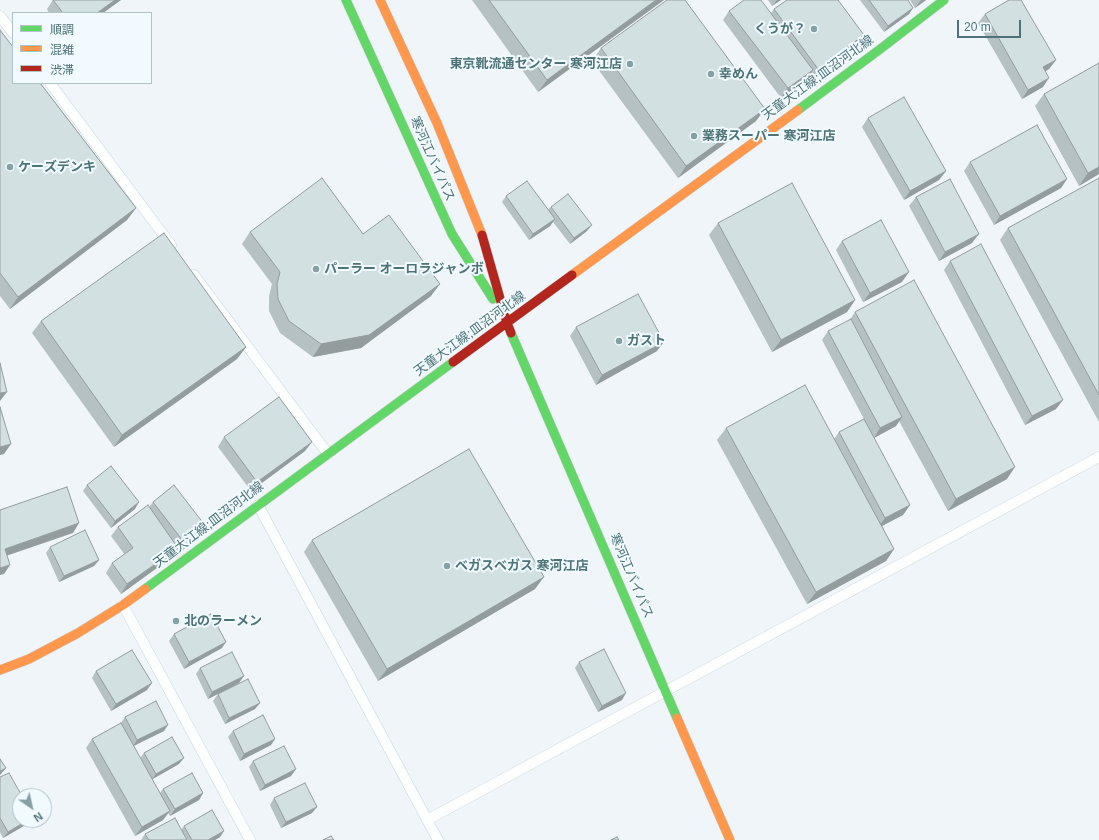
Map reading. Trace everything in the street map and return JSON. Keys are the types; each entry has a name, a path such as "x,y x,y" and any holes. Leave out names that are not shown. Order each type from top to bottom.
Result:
{"main road":[{"name":"寒河江バイパス","path":"346,0 452,234 507,322"},
{"name":"寒河江バイパス","path":"380,0 437,123 480,228 507,322 667,690 730,840"},
{"name":"天童大江線;皿沼河北線","path":"0,670 29,659 78,633 123,605 944,0"}],"lane":[{"path":"0,16 12,32"},
{"path":"51,84 179,256"},
{"path":"189,268 328,454"},
{"path":"427,820 1099,457"},
{"path":"258,505 438,840"},
{"path":"123,605 250,840"}],"building":[{"path":"53,0 115,0 98,12 62,12"},
{"path":"489,0 656,0 547,80"},
{"path":"667,0 685,0 765,109 686,166 601,48"},
{"path":"744,0 761,0 813,70 788,88 729,11"},
{"path":"787,0 838,0 864,35 818,69 774,9"},
{"path":"869,0 908,0 913,8 888,26"},
{"path":"1009,0 1021,0 1056,60 1043,67 1049,78 1028,90 985,14"},
{"path":"0,30 12,46 12,84 41,84 136,208 18,297 0,273"},
{"path":"1099,63 1099,167 1088,173 1044,94"},
{"path":"904,97 946,171 910,191 868,118"},
{"path":"1037,125 1067,179 1000,216 970,162"},
{"path":"322,178 363,234 389,215 440,284 369,335 321,344 289,321 278,299 277,284 280,272 250,232"},
{"path":"1099,178 1099,395 1008,228"},
{"path":"950,179 979,234 945,252 916,197"},
{"path":"527,181 555,219 533,234 506,196"},
{"path":"792,183 855,300 781,340 718,223"},
{"path":"568,194 592,225 574,238 551,207"},
{"path":"881,220 909,272 870,293 842,241"},
{"path":"164,233 246,347 122,435 41,321"},
{"path":"981,244 1063,400 1032,416 950,261"},
{"path":"914,280 1015,467 956,499 855,312"},
{"path":"638,294 664,342 602,375 576,327"},
{"path":"851,319 902,417 880,428 828,331"},
{"path":"0,363 7,392 0,393"},
{"path":"805,385 894,549 816,592 726,428"},
{"path":"279,397 312,442 257,482 224,437"},
{"path":"0,407 11,444 0,447"},
{"path":"864,419 910,505 885,518 839,432"},
{"path":"469,449 544,577 387,669 312,540"},
{"path":"111,466 139,502 115,521 87,485"},
{"path":"174,485 207,528 186,545 153,502"},
{"path":"67,487 79,523 5,549 10,565 0,568 0,510"},
{"path":"148,505 178,548 127,584 112,563 133,548 118,527"},
{"path":"85,530 99,560 64,576 50,547"},
{"path":"211,614 226,642 189,662 174,634"},
{"path":"604,649 626,693 602,706 579,662"},
{"path":"132,650 152,683 116,704 96,671"},
{"path":"232,652 244,676 212,692 200,668"},
{"path":"248,679 260,703 229,718 218,694"},
{"path":"156,701 168,725 137,740 125,717"},
{"path":"263,715 275,739 244,754 233,731"},
{"path":"121,723 170,811 142,827 92,739"},
{"path":"172,737 184,758 156,774 144,753"},
{"path":"284,746 296,769 265,785 253,761"},
{"path":"0,759 6,768 0,771"},
{"path":"9,773 17,788 12,788 12,828 15,828 8,832 0,818 0,777"},
{"path":"192,773 203,793 175,809 163,789"},
{"path":"305,783 317,807 286,822 274,798"},
{"path":"212,810 224,831 208,840 192,840 184,826"},
{"path":"175,818 187,840 149,840 145,834"},
{"path":"331,836 334,840 323,840"},
{"path":"617,837 619,840 611,840"}],"traffic: fast":[{"path":"346,0 452,234 493,299"},
{"path":"798,110 944,0"},
{"path":"511,333 677,718"},
{"path":"145,589 453,362"}],"traffic: slow":[{"path":"380,0 437,123 482,235"},
{"path":"572,275 798,110"},
{"path":"0,670 29,659 78,633 123,605 145,589"},
{"path":"677,718 730,840"}],"traffic: jam":[{"path":"482,235 511,333"},
{"path":"453,362 572,275"}],"place":[{"name":"くうが？","path":"814,29"},
{"name":"東京靴流通センター 寒河江店","path":"630,64"},
{"name":"幸めん","path":"711,74"},
{"name":"業務スーパー 寒河江店","path":"694,136"},
{"name":"ケーズデンキ","path":"10,167"},
{"name":"パーラー オーロラジャンボ","path":"316,269"},
{"name":"ガスト","path":"619,341"},
{"name":"ベガスベガス 寒河江店","path":"447,566"},
{"name":"北のラーメン","path":"176,621"}]}
